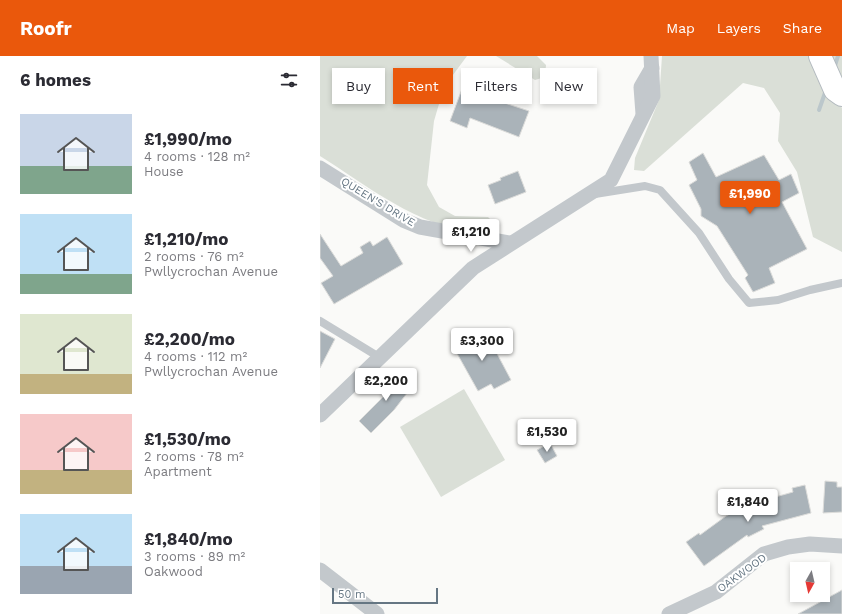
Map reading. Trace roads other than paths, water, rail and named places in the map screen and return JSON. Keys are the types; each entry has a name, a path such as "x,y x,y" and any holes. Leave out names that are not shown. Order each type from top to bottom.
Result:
{"street":[{"path":"320,415 473,268 509,243 611,180 643,115 641,86 651,62"},
{"name":"QUEEN'S DRIVE","path":"320,168 403,220 420,227 509,243"},
{"name":"OAKWOOD","path":"670,614 716,592 764,554 788,547 810,544 842,546"},
{"path":"320,570 377,614"}],"lane":[{"path":"587,195 645,186 660,190 699,234 729,279 749,303 778,300 810,290 842,283"},
{"path":"320,321 380,357"}],"waterway":[{"path":"834,69 838,56"},
{"path":"819,110 826,90"}]}
